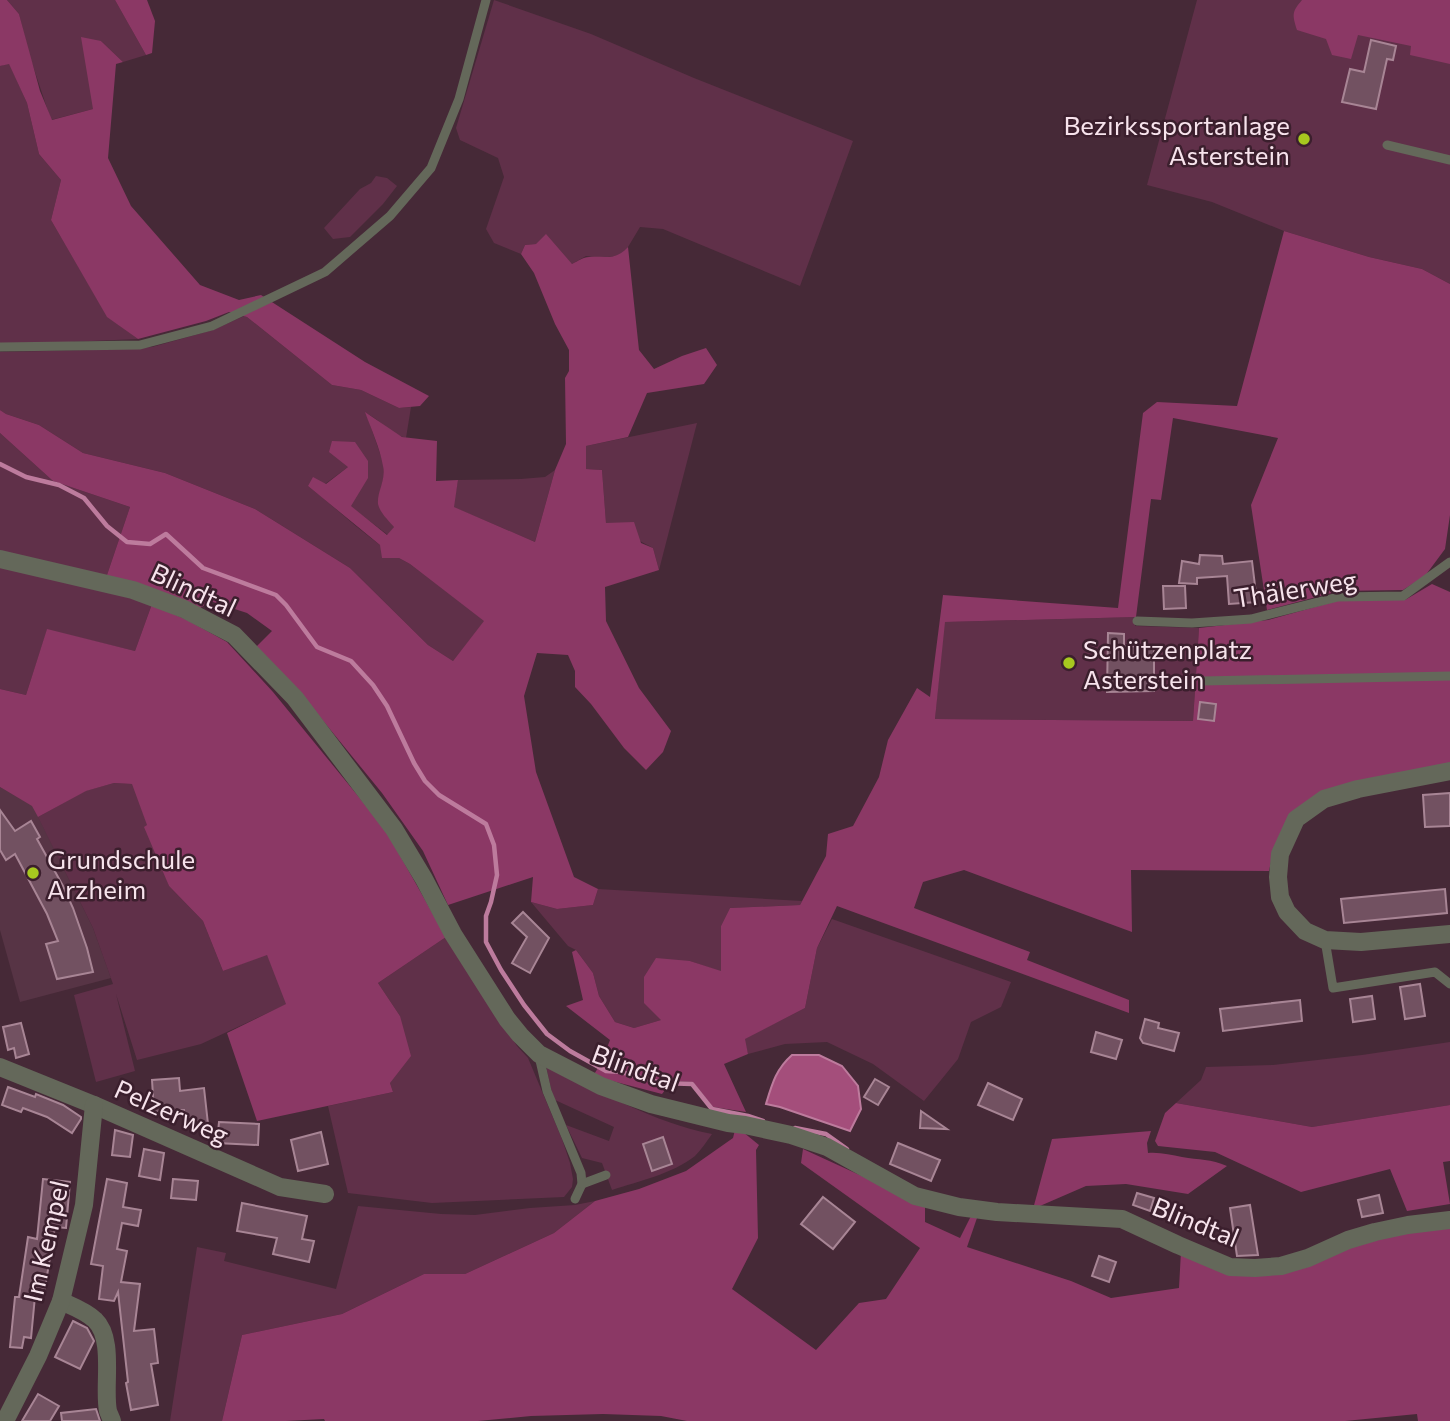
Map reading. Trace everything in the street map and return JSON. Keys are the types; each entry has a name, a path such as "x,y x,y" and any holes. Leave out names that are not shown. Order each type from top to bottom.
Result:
{"street":[{"name":"Blindtal","path":"0,559 133,590 184,609 234,635 295,698 394,829 453,934 520,1035 539,1054 601,1086 651,1104 791,1135 827,1147 915,1196 959,1207 997,1212 1122,1219 1230,1267 1281,1266 1375,1232 1450,1220"},
{"path":"1450,771 1358,789 1324,799 1296,818 1280,855 1278,877 1280,897 1287,912 1297,924 1312,935 1325,940 1360,942 1450,934"},
{"name":"Pelzerweg","path":"0,1067 94,1105 279,1187 325,1194"},
{"name":"Im Kempel","path":"5,1421 38,1356 61,1301 84,1205 94,1105"},
{"path":"61,1301 94,1319 100,1327 105,1343 108,1410 112,1421"}],"lane":[{"path":"0,347 140,345 212,326 325,272 390,216 431,168 460,99 486,0"},
{"path":"1387,145 1450,160"},
{"name":"Thälerweg","path":"1137,621 1192,623 1251,619 1338,597 1403,596 1450,562"},
{"path":"1203,681 1450,676"},
{"path":"1325,940 1333,988 1435,972 1450,984"},
{"path":"539,1054 547,1091 581,1173 582,1184 575,1199"},
{"path":"582,1184 606,1175"}],"shaded area":[{"path":"0,0 7,0 19,14 40,91 52,120 93,109 81,37 101,41 123,62 116,64 108,158 131,206 200,285 239,300 261,295 365,362 429,396 420,406 399,408 361,390 332,385 247,317 229,312 138,339 107,317 51,220 61,180 39,154 27,103 9,64 0,66"},
{"path":"7,0 115,0 146,55 123,62 101,41 93,109 51,120 19,14"},
{"path":"115,0 147,0 155,21 152,53 146,55"},
{"path":"494,0 591,34 853,141 800,286 663,229 640,227 621,255 602,258 586,256 572,264 536,244 525,245 521,254 494,243 486,229 504,177 498,158 460,140 456,128"},
{"name":"Bezirkssportanlage Asterstein","path":"1197,0 1450,0 1450,284 1422,269 1369,257 1284,231 1212,202 1147,185"},
{"path":"1302,0 1450,0 1450,64 1410,55 1411,46 1358,35 1351,59 1332,55 1326,39 1297,30 1294,13"},
{"path":"9,63 27,103 39,154 61,180 51,220 107,316 138,339 0,345 0,66"},
{"path":"376,176 387,178 397,186 350,237 333,239 324,228 360,189 371,183"},
{"path":"1284,231 1369,257 1422,269 1450,284 1450,515 1445,549 1425,576 1403,590 1339,591 1267,610 1251,505 1278,438 1173,418 1161,500 1151,499 1136,617 945,622 935,719 1193,721 1199,628 1268,620 1340,600 1405,600 1432,584 1450,592 1450,763 1287,821 1276,845 1269,871 1131,870 1132,932 964,870 923,882 914,908 1030,952 1027,960 1129,1000 1129,1013 837,906 817,948 805,1008 745,1039 748,1054 724,1064 746,1112 713,1107 693,1082 672,1081 662,1094 593,1076 610,1040 566,1006 583,1000 572,952 576,950 593,973 599,996 615,1022 634,1028 661,1020 644,1003 644,977 656,958 690,961 721,971 721,926 730,908 800,905 826,856 828,834 853,826 879,777 888,740 917,688 930,697 943,595 1118,608 1143,413 1157,402 1237,406"},
{"path":"546,234 572,264 587,257 614,256 628,247 639,350 654,369 706,348 717,365 704,384 647,393 628,437 586,446 586,469 602,470 606,523 634,522 641,543 653,548 659,570 605,587 606,621 639,688 671,731 663,752 646,770 624,748 575,687 575,671 568,655 537,653 524,696 536,772 574,877 598,889 593,905 557,909 531,902 533,877 448,905 423,851 382,793 311,706 255,648 272,631 247,613 210,601 199,609 106,578 130,507 53,481 0,433 0,410 39,425 83,453 165,473 255,509 350,568 428,645 453,661 484,621 410,564 399,558 382,558 380,545 308,486 313,477 326,484 348,467 329,452 332,441 355,442 368,461 368,478 351,506 387,535 394,527 378,504 383,466 365,412 402,437 437,441 436,481 458,480 454,507 535,542 555,470 566,444 565,378 569,371 569,350 534,273 521,254 525,245 536,244"},
{"path":"244,316 332,385 361,390 399,408 411,407 406,438 366,413 383,462 384,476 380,493 387,519 395,526 388,535 350,506 348,467 325,484 308,486 371,538 485,621 453,661 428,645 350,568 255,509 165,473 83,453 39,425 0,410 0,352 152,347 213,330"},
{"path":"697,423 659,570 653,548 606,523 602,470 586,469 586,446"},
{"path":"0,433 53,481 130,507 106,578 0,554"},
{"path":"555,470 535,542 453,507 458,480 545,477"},
{"path":"0,563 152,604 135,651 47,630 26,695 0,689"},
{"path":"152,604 227,642 273,692 385,829 446,937 378,983 400,1016 411,1056 390,1083 393,1092 257,1121 227,1033 286,1004 267,955 223,971 203,921 169,886 144,827 147,825 132,784 114,783 86,791 38,817 32,806 0,787 0,689 26,695 47,629 135,651"},
{"name":"Schützenplatz Asterstein","path":"1136,617 1135,626 1199,628 1193,721 935,719 944,622"},
{"path":"114,783 133,784 169,886 203,921 223,971 267,954 287,1004 201,1044 137,1060 116,994 135,1071 96,1082 74,995 113,984 93,928 38,817 85,791"},
{"name":"Grundschule Arzheim","path":"0,787 33,806 93,928 111,978 20,1002 0,930"},
{"path":"598,889 802,901 800,905 730,908 721,926 722,972 690,961 661,1020 634,1028 615,1022 599,996 593,973 576,950 568,946 531,902 557,909 593,905"},
{"path":"832,919 1011,982 1001,1007 971,1022 958,1059 924,1101 873,1064 827,1042 785,1044 748,1054 744,1039 805,1008 817,948"},
{"path":"446,937 517,1046 528,1058 570,1163 572,1187 564,1197 432,1203 348,1193 328,1106 393,1092 390,1083 400,1016 378,983"},
{"path":"1450,1042 1450,1105 1312,1127 1176,1103 1201,1080 1206,1067 1273,1065"},
{"path":"792,1055 819,1055 842,1066 858,1086 861,1109 850,1131 766,1104 778,1071"},
{"path":"546,1066 648,1114 712,1134 695,1156 676,1168 612,1190 602,1163 582,1158 566,1125 609,1141 614,1127 555,1100"},
{"path":"1176,1103 1312,1127 1450,1105 1450,1161 1443,1162 1450,1204 1407,1211 1390,1169 1301,1192 1215,1152 1158,1146 1155,1141 1165,1113"},
{"path":"735,1130 743,1132 759,1145 756,1150 758,1238 732,1289 816,1350 859,1303 886,1299 920,1248 801,1163 803,1149 925,1205 925,1222 960,1238 971,1216 978,1215 967,1247 1071,1281 1111,1298 1179,1288 1181,1251 1234,1271 1370,1238 1450,1226 1450,1421 1418,1421 1417,1414 1345,1421 687,1421 661,1416 603,1414 478,1421 222,1421 242,1335 342,1314 424,1274 465,1274 554,1233 595,1201 639,1189 686,1171 733,1138"},
{"path":"1151,1131 1147,1143 1148,1153 1210,1161 1227,1166 1188,1194 1126,1184 1086,1186 1033,1209 1052,1139"},
{"path":"595,1201 554,1233 465,1274 424,1274 342,1314 242,1335 222,1421 170,1421 197,1247 226,1253 224,1261 336,1289 358,1206 475,1215"}],"building":[{"path":"1371,40 1396,46 1393,60 1387,59 1376,109 1342,102 1350,69 1364,72"},
{"path":"1200,555 1222,556 1223,564 1252,561 1257,602 1229,604 1227,576 1197,578 1197,584 1179,583 1182,561 1199,564"},
{"path":"1163,586 1185,586 1186,608 1164,609"},
{"path":"1108,633 1124,634 1124,646 1154,647 1154,691 1107,692"},
{"path":"1200,702 1216,704 1214,721 1198,719"},
{"path":"1450,793 1450,826 1425,827 1423,795"},
{"path":"0,810 15,831 31,821 40,837 37,839 73,908 93,972 57,979 46,944 58,941 47,914 15,854 6,860 0,850"},
{"path":"1445,889 1447,913 1344,923 1341,899"},
{"path":"523,912 549,938 530,973 512,963 527,937 512,923"},
{"path":"1420,984 1425,1016 1405,1019 1400,987"},
{"path":"1372,996 1375,1019 1353,1022 1350,999"},
{"path":"1300,1000 1302,1021 1223,1031 1220,1009"},
{"path":"1145,1019 1159,1023 1158,1028 1179,1033 1174,1051 1143,1043 1140,1038"},
{"path":"21,1023 29,1054 16,1058 14,1048 8,1050 3,1027"},
{"path":"1096,1032 1122,1040 1116,1059 1091,1052"},
{"path":"179,1078 180,1091 204,1088 208,1124 186,1126 184,1110 154,1112 152,1080"},
{"path":"875,1079 889,1087 878,1105 864,1097"},
{"path":"988,1083 1022,1099 1013,1120 978,1105"},
{"path":"8,1087 63,1105 81,1119 72,1133 47,1117 23,1108 21,1112 2,1105"},
{"path":"921,1111 947,1129 920,1128"},
{"path":"219,1122 259,1124 258,1145 217,1143"},
{"path":"115,1130 133,1135 130,1157 112,1155"},
{"path":"321,1132 328,1164 298,1171 291,1140"},
{"path":"663,1137 672,1164 652,1171 643,1144"},
{"path":"898,1143 940,1160 931,1181 890,1164"},
{"path":"144,1149 164,1153 160,1180 139,1176"},
{"path":"43,1179 70,1182 66,1228 55,1227 45,1288 36,1286 31,1338 24,1337 22,1348 10,1347 15,1297 19,1297 28,1237 37,1239"},
{"path":"107,1179 127,1183 123,1207 141,1210 138,1226 122,1223 117,1249 127,1251 121,1282 140,1284 134,1331 154,1329 158,1363 151,1364 158,1405 131,1410 118,1292 114,1301 99,1299 103,1266 91,1264"},
{"path":"173,1179 198,1181 196,1200 171,1198"},
{"path":"1137,1193 1154,1198 1150,1211 1133,1205"},
{"path":"1379,1195 1383,1213 1362,1217 1358,1200"},
{"path":"823,1197 855,1222 833,1249 801,1224"},
{"path":"242,1203 307,1216 302,1239 314,1241 309,1262 273,1254 277,1238 237,1231"},
{"path":"1250,1205 1258,1255 1237,1256 1230,1208"},
{"path":"1099,1256 1116,1262 1109,1282 1092,1276"},
{"path":"73,1321 87,1328 94,1341 80,1369 55,1357"},
{"path":"38,1394 59,1406 50,1421 22,1421"},
{"path":"96,1409 100,1421 62,1421 61,1413"}],"waterway":[{"path":"0,464 26,477 59,485 84,498 107,526 127,542 150,544 166,534 203,568 276,595 317,647 351,661 373,685 387,706 425,781 439,795 486,824 494,845 497,875 486,916 486,942 524,1005 547,1034 570,1051 606,1071 621,1072 662,1083 692,1084 712,1109 763,1121"},
{"path":"795,1128 826,1134 847,1149"}],"place":[{"name":"Bezirkssportanlage Asterstein","path":"1304,139"},
{"name":"Schützenplatz Asterstein","path":"1069,663"},
{"name":"Grundschule Arzheim","path":"33,873"}]}
